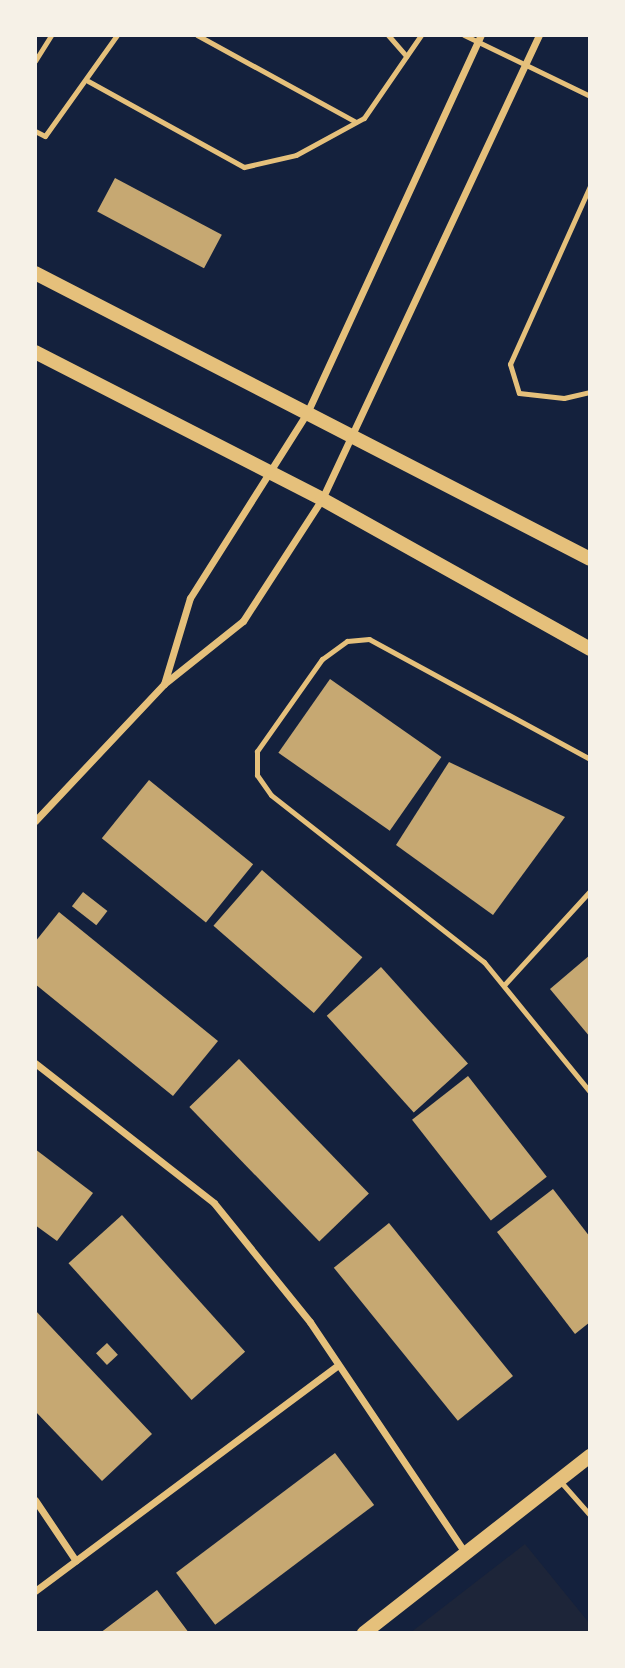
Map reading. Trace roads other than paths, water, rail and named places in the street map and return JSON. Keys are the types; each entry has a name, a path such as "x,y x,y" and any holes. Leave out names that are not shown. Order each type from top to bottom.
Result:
{"main road":[{"path":"35,273 590,559"},
{"path":"35,352 322,499 590,649"},
{"path":"364,1633 590,1456"}],"street":[{"path":"35,821 164,684 243,621 322,499 539,35"},
{"path":"164,684 190,598 307,413 480,39"},
{"path":"35,1063 214,1203 310,1322 336,1367 466,1553"},
{"path":"35,1591 336,1367"},
{"path":"35,1500 76,1561"}],"lane":[{"path":"35,61 37,53 51,35"},
{"path":"35,131 45,136 88,81 117,35"},
{"path":"197,35 356,122"},
{"path":"388,35 406,56"},
{"path":"88,81 244,167 296,155 356,122 421,35"},
{"path":"464,35 480,39 525,66 590,96"},
{"path":"590,186 510,363 519,393 564,398 590,391"},
{"path":"590,759 369,639 347,641 322,659 257,751 257,775 271,796 505,984 590,1092"},
{"path":"505,984 590,891"},
{"path":"559,1480 590,1515"}]}
